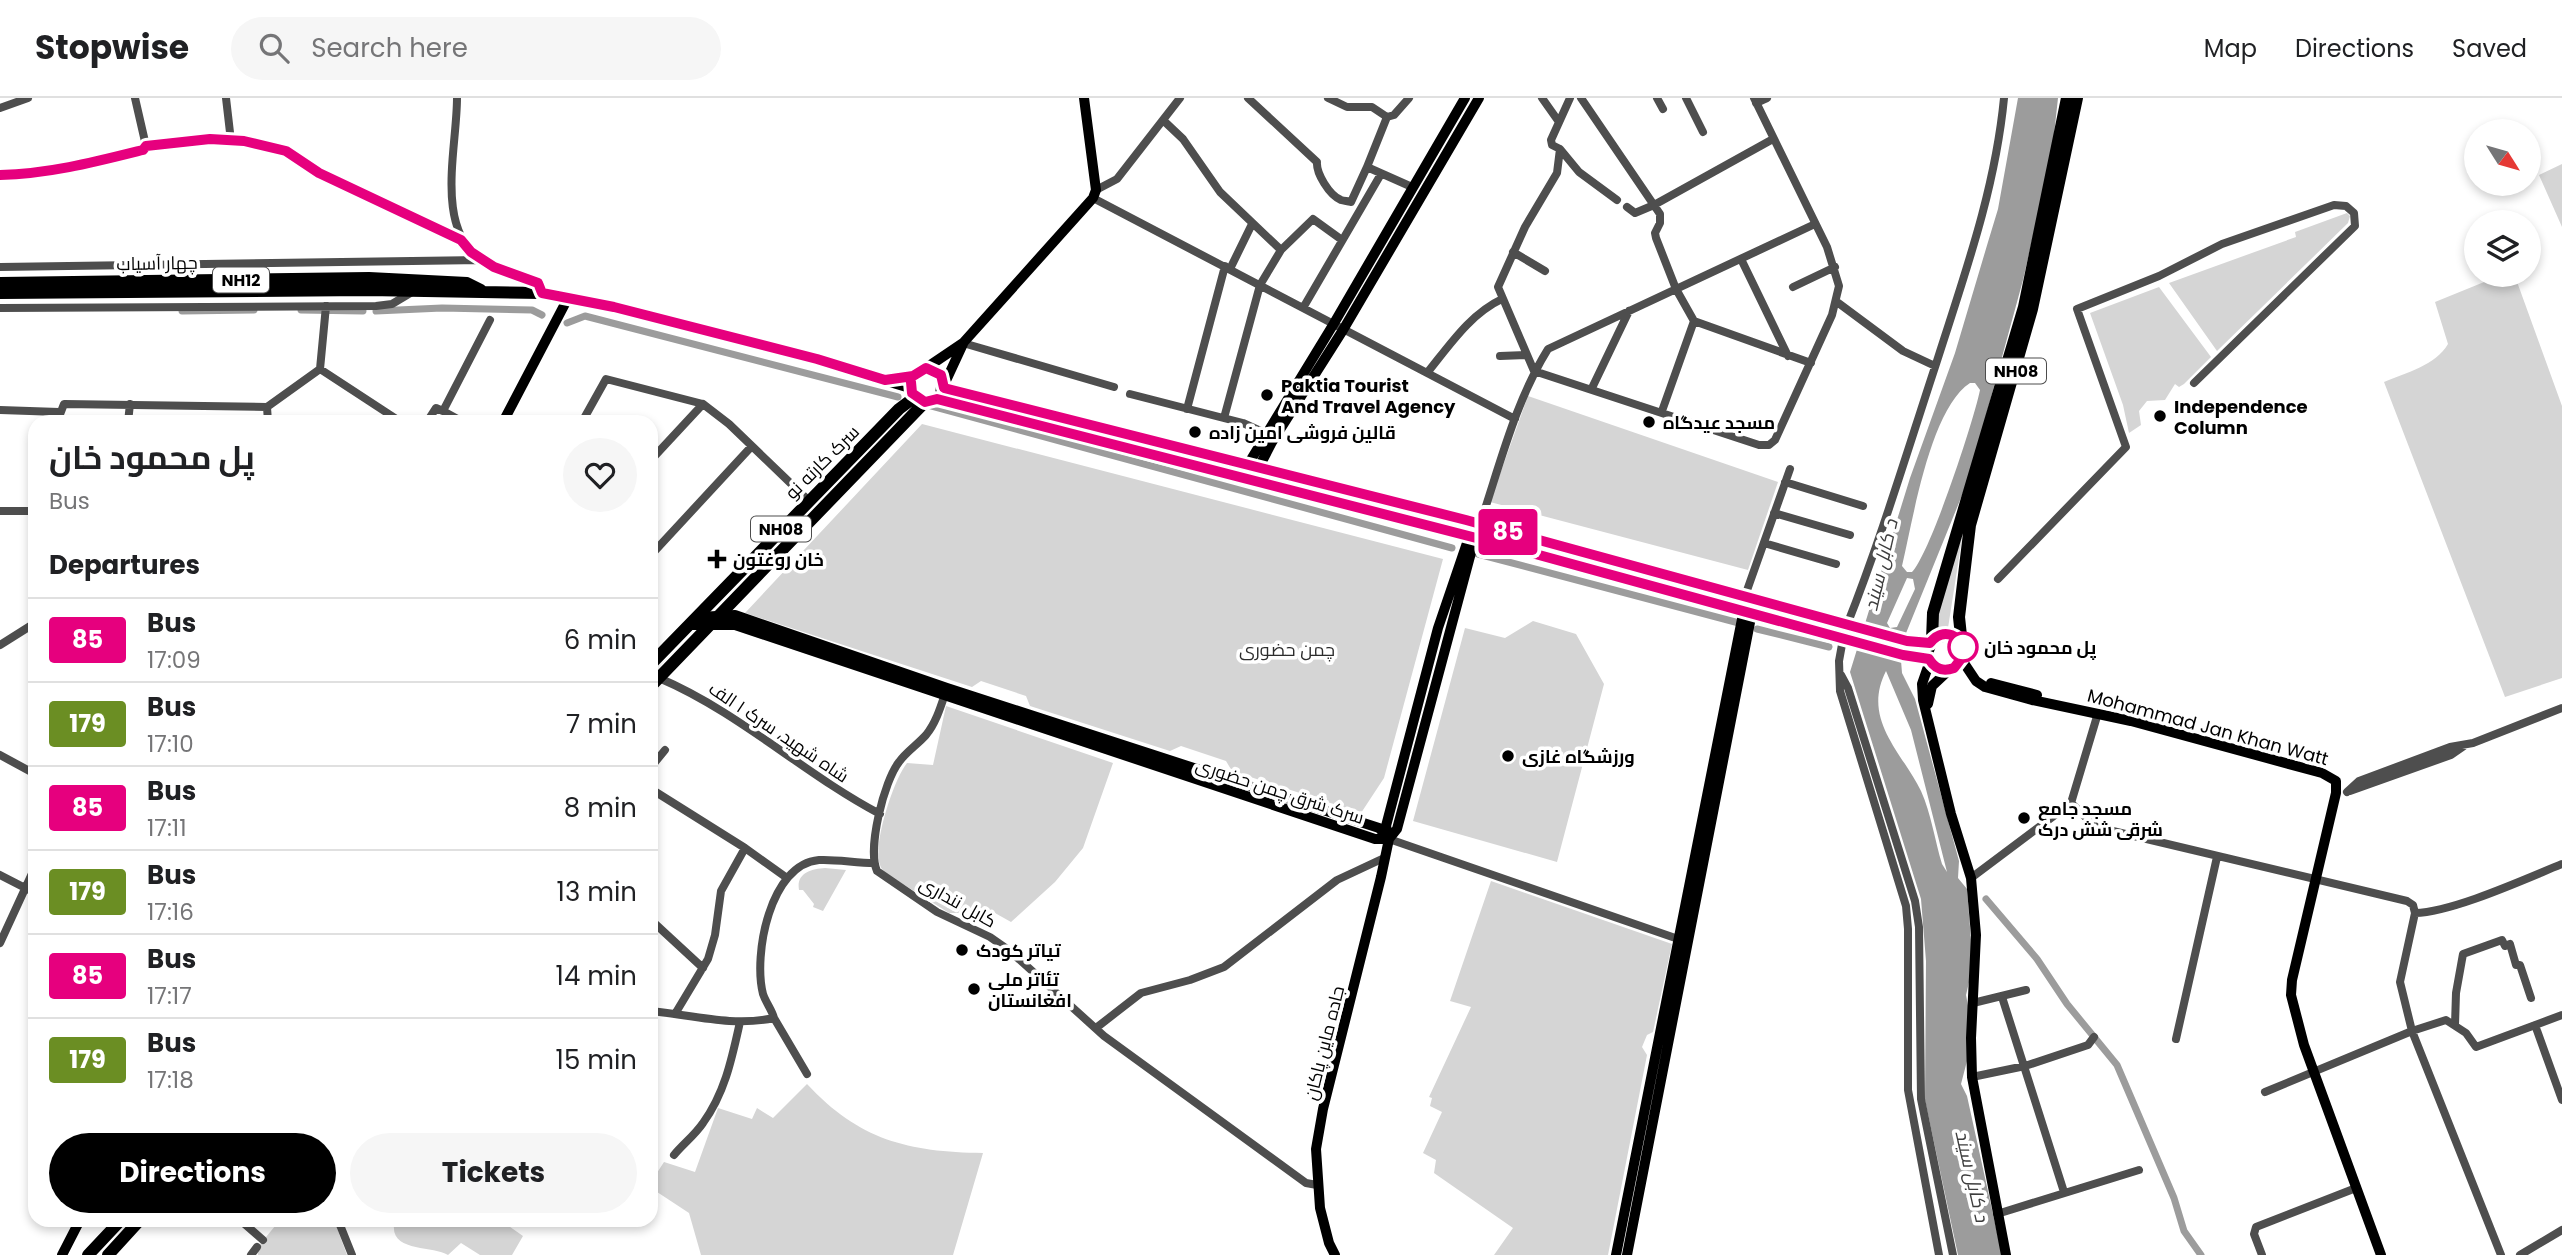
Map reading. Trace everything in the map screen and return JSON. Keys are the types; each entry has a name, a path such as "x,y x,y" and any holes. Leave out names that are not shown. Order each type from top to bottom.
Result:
{"highway":[{"name":"NH08","path":"1929,660 1933,613 2024,307 2067,98"},
{"name":"NH08","path":"1962,653 1959,617 1970,525 2032,309 2077,98"},
{"name":"چهار آسیاب","path":"0,293 369,278 467,284 481,290"},
{"name":"چهار آسیاب","path":"0,283 542,293"},
{"name":"NH12","path":"542,293 817,359 927,391"},
{"path":"926,368 941,375 927,391 926,368"},
{"path":"927,391 1252,465 1466,520 1535,539 1747,606 1843,639 1929,660 1938,668 1949,670 1962,653 1948,634 1936,636 1931,641 1907,641 1847,625 1747,606 1469,537 927,391"},
{"name":"سرک کارته نو","path":"658,653 694,621 808,500 899,409 927,391"},
{"name":"سرک کارته نو","path":"658,679 722,614 927,391"},
{"path":"1535,539 1537,554"},
{"path":"88,1255 114,1227"},
{"path":"108,1255 134,1227"}],"main road":[{"path":"927,391 963,343 1095,194 1084,98"},
{"path":"1247,478 1265,433 1338,328 1412,187 1465,98"},
{"path":"1252,465 1479,98"},
{"path":"507,415 568,298"},
{"path":"926,368 963,343"},
{"path":"1389,839 1386,826 1438,628 1469,537 1466,520"},
{"path":"1389,839 1397,829 1472,549 1476,543 1488,541"},
{"path":"1627,1255 1747,606"},
{"path":"694,621 722,614"},
{"name":"سرک شرق چمن حضوری","path":"722,614 735,615 946,692"},
{"name":"سرک شرق چمن حضوری","path":"694,621 710,625 735,625 1379,828 1389,839"},
{"name":"Mohammad Jan Khan Watt","path":"1962,653 1982,685 2032,700 2098,713 2333,777 2336,781 2336,793"},
{"path":"1929,660 1922,684 1923,700 1951,814 1971,878 1976,935 1972,1077 2006,1255"},
{"path":"1928,715 1928,697 1932,686 1949,670"},
{"path":"2336,793 2292,980 2291,995 2304,1045 2381,1255"},
{"name":"جاده ماین پاکان","path":"1335,1255 1329,1244 1317,1185 1316,1149 1323,1109 1389,839"},
{"path":"1616,1255 1683,941"},
{"path":"64,1254 77,1227"}],"street":[{"path":"0,108 28,98"},
{"path":"135,98 146,146"},
{"path":"226,98 231,141"},
{"path":"457,98 451,190 453,215 461,240"},
{"path":"1180,98 1117,179 1095,194 1338,328 1515,419"},
{"path":"1248,98 1317,162 1317,169 1331,192 1342,201 1351,202 1387,117"},
{"path":"1328,98 1347,107 1373,107 1387,117"},
{"path":"1387,117 1394,115 1409,98"},
{"path":"1542,98 1559,122"},
{"path":"1570,98 1551,140 1552,145 1560,149 1579,172 1616,200"},
{"path":"1581,98 1661,218 1655,233 1676,289 1694,320 1811,363"},
{"path":"1657,98 1663,109"},
{"path":"1686,98 1703,132"},
{"path":"1560,149 1557,173 1513,252 1498,287 1534,371 1662,411 1759,446 1769,445 1775,440 1811,363 1837,302 1839,286 1835,267 1755,100 1767,98"},
{"path":"1847,625 1879,542 1981,227 2001,131 2004,98"},
{"path":"1164,121 1183,139 1220,192 1281,250"},
{"path":"0,175 72,167 143,150 146,146 210,139 244,141 286,151 319,173 461,240 482,260 538,283 542,293"},
{"path":"1627,207 1635,213 1654,205 1773,139"},
{"path":"1367,167 1412,187"},
{"path":"1303,308 1381,174"},
{"path":"1998,579 2126,447 2077,309 2160,276 2222,244 2334,205 2346,206 2354,213 2357,221 2355,226 2194,383"},
{"path":"1224,418 1260,285 1281,250 1313,219 1342,240"},
{"path":"1187,409 1227,268 1252,224"},
{"path":"1480,524 1515,419 1534,371 1548,349 1815,224"},
{"path":"1513,252 1545,271"},
{"path":"0,267 482,260"},
{"path":"1741,260 1788,356"},
{"path":"1793,287 1835,267"},
{"path":"0,308 385,306 415,290"},
{"path":"1427,373 1460,333 1488,306 1502,299"},
{"path":"1837,302 1903,351 1935,366"},
{"path":"59,415 64,404 267,407 320,369 326,308"},
{"path":"1592,388 1629,311"},
{"path":"443,411 490,320"},
{"path":"1662,411 1694,320"},
{"path":"963,343 1114,387"},
{"path":"1500,356 1526,355"},
{"path":"320,369 390,415"},
{"path":"586,415 606,379 703,404 729,424 808,500"},
{"path":"1130,394 1224,418 1265,433"},
{"path":"129,415 130,404"},
{"path":"658,452 703,404"},
{"path":"267,407 268,415"},
{"path":"431,415 436,408 450,415"},
{"path":"0,410 41,415"},
{"path":"658,547 751,447"},
{"path":"1747,606 1764,543 1790,469"},
{"path":"1785,482 1863,506"},
{"path":"0,511 28,511"},
{"path":"1774,513 1850,535"},
{"path":"1764,543 1836,564"},
{"path":"0,645 28,627"},
{"path":"1843,639 1840,691 1906,905 1908,1090 1939,1255"},
{"path":"1839,673 1848,688 1908,878 1919,927 1922,1099 1952,1255"},
{"name":"شاه شهید، سرک ۱ الف","path":"658,683 699,698 849,798 880,814"},
{"path":"807,1074 764,996 761,952 768,919 786,878 803,865 818,860 874,863 880,814 893,771 904,755 926,734 946,692"},
{"path":"2336,793 2347,792 2451,755 2463,746 2562,708"},
{"path":"1971,878 2071,803 2098,713"},
{"path":"658,758 665,750"},
{"path":"0,755 28,770"},
{"path":"658,793 745,848 786,878"},
{"path":"2071,803 2096,827 2407,901 2413,905 2415,913 2399,977 2412,1031 2501,1255"},
{"path":"1389,839 1683,941"},
{"path":"675,1014 704,968 715,935 721,891 745,848"},
{"path":"2176,1039 2217,857"},
{"path":"1096,1028 1131,998 1141,993 1190,980 1224,967 1337,880 1384,858"},
{"name":"کابل ننداری","path":"874,863 885,879 937,912 990,937 1010,951 1096,1028 1306,1183 1317,1185"},
{"path":"2415,913 2466,901 2562,864"},
{"path":"0,875 26,889"},
{"path":"1899,880 1908,878"},
{"path":"0,943 28,884"},
{"path":"658,927 704,968"},
{"path":"2455,1025 2455,1004 2463,954 2502,940 2505,946 2510,944 2531,998"},
{"path":"1973,1003 2026,990"},
{"path":"2002,997 2064,1192"},
{"path":"658,1012 740,1022 774,1018"},
{"path":"2265,1092 2412,1031 2446,1020 2466,1033 2476,1047 2562,1015"},
{"path":"674,1155 701,1126 715,1102 730,1069 740,1022"},
{"path":"2535,1025 2562,1100"},
{"path":"1972,1077 2025,1066 2088,1045 2094,1037"},
{"path":"1997,1214 2139,1170"},
{"path":"2262,1255 2254,1234 2256,1227 2356,1188"},
{"path":"248,1227 263,1240"},
{"path":"341,1227 352,1255"},
{"path":"2520,1255 2562,1230"},
{"path":"251,1255 257,1248"}],"green space":[{"path":"2562,164 2562,227 2541,180 2541,174"},
{"path":"2347,213 2350,216 2348,223 2217,351 2169,283 2296,237 2295,232"},
{"path":"2159,287 2211,357 2184,384 2179,387 2175,384 2165,400 2147,401 2139,411 2141,425 2129,433 2123,405 2090,313"},
{"path":"2472,287 2519,287 2562,406 2562,678 2505,697 2384,382 2428,363 2448,344 2435,302"},
{"path":"1528,396 1778,482 1748,570 1490,502"},
{"name":"چمن حضوری","path":"922,424 1443,559 1384,778 1361,813 1232,771 1226,761 1181,746 1170,751 1030,706 1026,696 981,681 972,687 745,613"},
{"path":"1963,532 1948,628 1937,627 1934,619"},
{"name":"ورزشگاه غازی","path":"1533,621 1576,634 1604,684 1557,862 1413,821 1465,628 1505,638"},
{"path":"946,706 1113,763 1083,848 1055,882 1011,922 995,913 949,913 887,874 880,865 879,843 896,783 907,763 933,765"},
{"path":"825,868 846,870 823,911 813,907 814,904 803,890 799,890 799,884 806,873"},
{"path":"1491,881 1672,944 1653,1032 1647,1035 1642,1047 1647,1055 1608,1255 1494,1255 1513,1228 1434,1173 1436,1160 1423,1153 1442,1112 1430,1106 1432,1098 1429,1097 1471,1007 1450,1001"},
{"path":"807,1084 846,1118 886,1139 931,1150 983,1153 953,1255 701,1255 689,1213 658,1193 658,1171 664,1162 695,1172 718,1108 752,1119 757,1108 773,1118"},
{"path":"274,1227 337,1227 347,1255 258,1255 257,1248"},
{"path":"394,1227 510,1227 523,1236 512,1255 480,1255 461,1243 448,1255 404,1243 397,1238"}],"water":[{"name":"د کابل سيند","path":"2018,98 2058,98 2052,153 2023,280 1969,478 1900,648 1902,673 1915,699 1959,861 1958,878 1967,889 1973,965 1966,995 1969,1011 1967,1061 1961,1084 1967,1096 2002,1255 1958,1255 1925,1100 1926,961 1921,899 1850,672 1910,478 1955,353 1998,209","holes":["1970,383 1975,383 1980,390 1961,456 1920,560 1912,572 1907,572 1902,566 1925,467 1944,416 1956,396","1907,578 1913,579 1915,589 1897,627 1890,628 1887,623","1886,671 1911,730 1947,872 1942,864 1921,791 1887,735 1881,720 1878,705"]}],"waterway":[{"path":"376,311 442,308 532,310 542,315"},
{"path":"182,311 254,310"},
{"path":"301,310 363,311"},
{"path":"567,323 585,316 898,397"},
{"path":"928,405 1452,548"},
{"path":"1478,554 1739,623"},
{"path":"1757,629 1829,647"},
{"path":"1986,899 2037,959 2067,1004 2117,1065 2174,1198 2184,1231 2201,1255"}],"bus line":[{"name":"85","path":"0,175 72,167 143,150 146,146 210,139 244,141 286,151 319,173 461,240 471,252 494,267 538,283 542,293 614,307 817,359 885,380 913,376 926,368 932,369 941,375 944,388 1466,520 1907,641 1930,643 1936,636 1954,635 1962,644 1964,655 1954,668 1943,670 1929,659 1903,655 1744,609 1241,476 937,399 931,402 920,401 912,393 911,382"}],"place":[{"name":"Paktia Tourist And Travel Agency","path":"1267,395"},
{"name":"Independence Column","path":"2160,416"},
{"name":"مسجد عیدگاه","path":"1649,422"},
{"name":"قالین فروشی امین زاده","path":"1195,432"},
{"name":"خان روغتون","path":"717,559"},
{"name":"پل محمود خان","path":"1963,647"},
{"name":"ورزشگاه غازی","path":"1508,756"},
{"name":"مسجد جامع شرقی شش درک","path":"2024,818"},
{"name":"تیاتر کودک","path":"962,950"},
{"name":"تئاتر ملی افغانستان","path":"974,989"}]}
